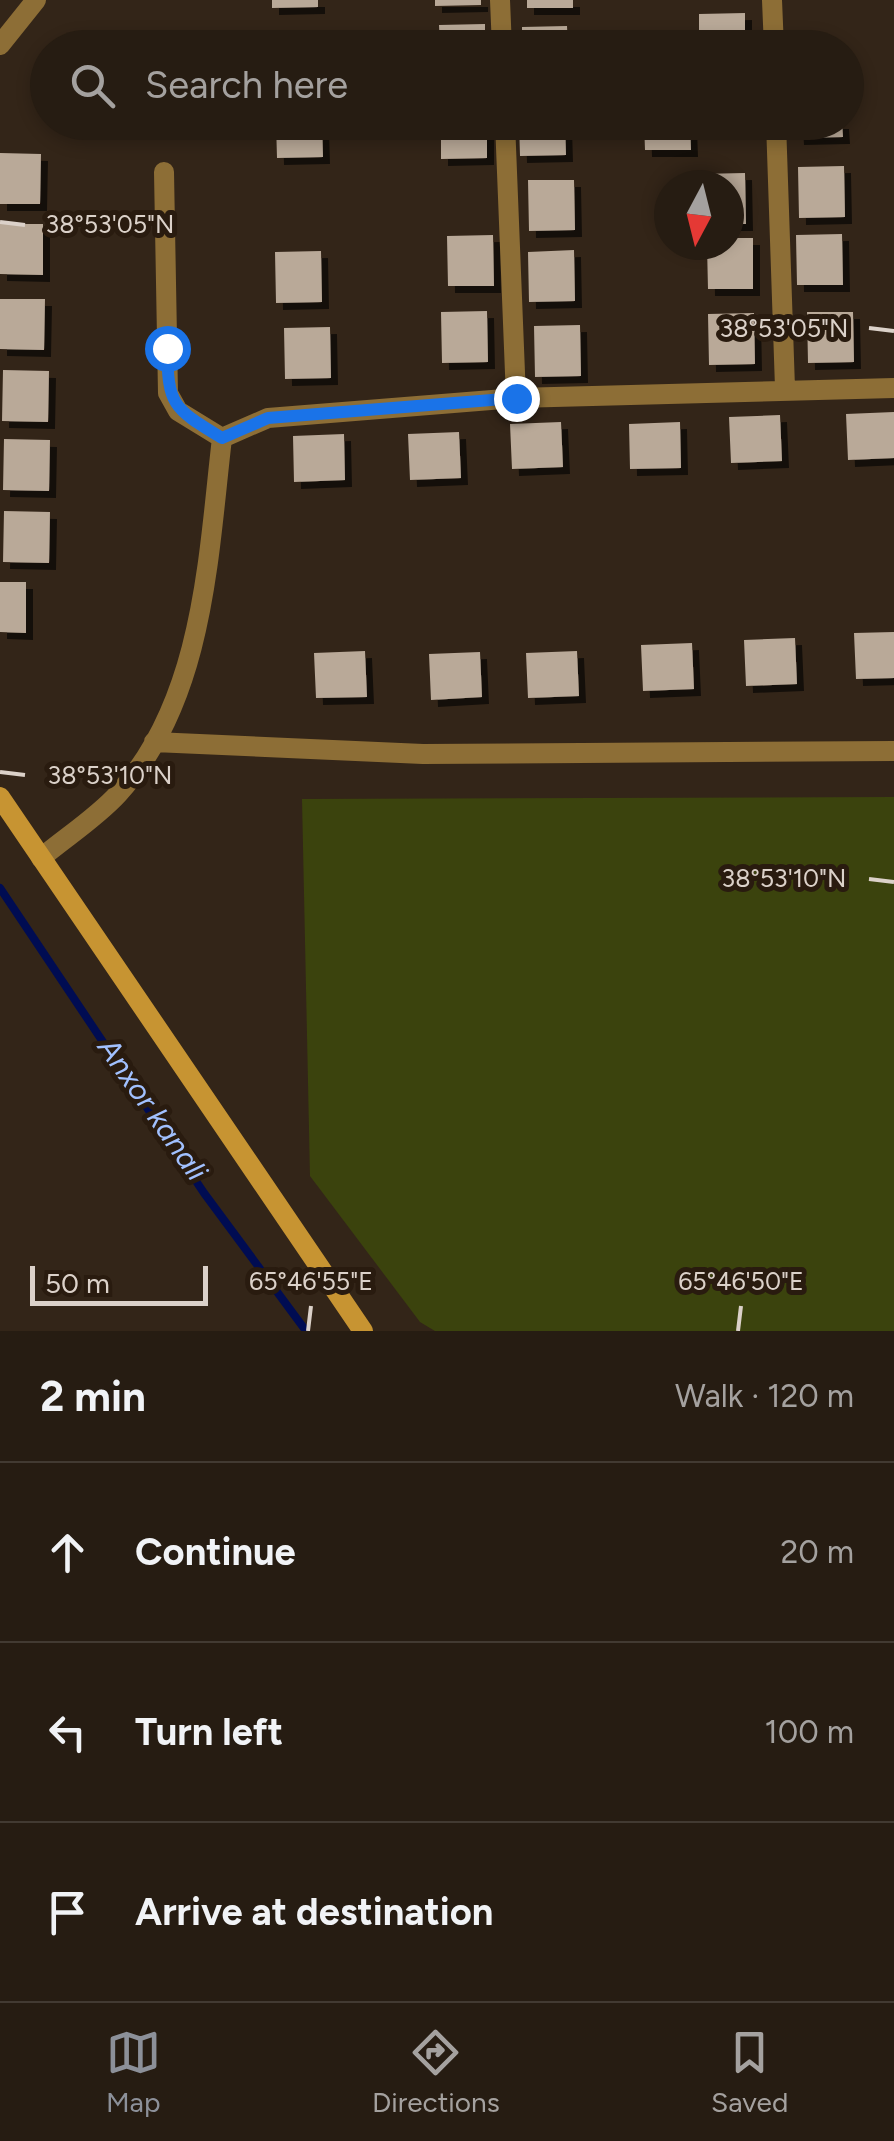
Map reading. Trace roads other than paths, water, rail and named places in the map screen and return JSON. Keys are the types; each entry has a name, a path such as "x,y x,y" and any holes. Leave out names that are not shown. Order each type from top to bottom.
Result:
{"street":[{"path":"0,45 36,0"},
{"path":"500,0 501,30"},
{"path":"772,0 773,30"},
{"path":"506,140 516,398"},
{"path":"777,140 784,388"},
{"path":"164,172 168,393 178,412 222,438"},
{"path":"222,438 268,418 516,398 894,388"},
{"path":"42,858 118,794 154,742 191,656 222,438"},
{"path":"154,742 423,754 894,751"},
{"path":"0,797 363,1331"}],"waterway":[{"name":"Anxor kanali","path":"0,888 204,1193 306,1331"}]}
